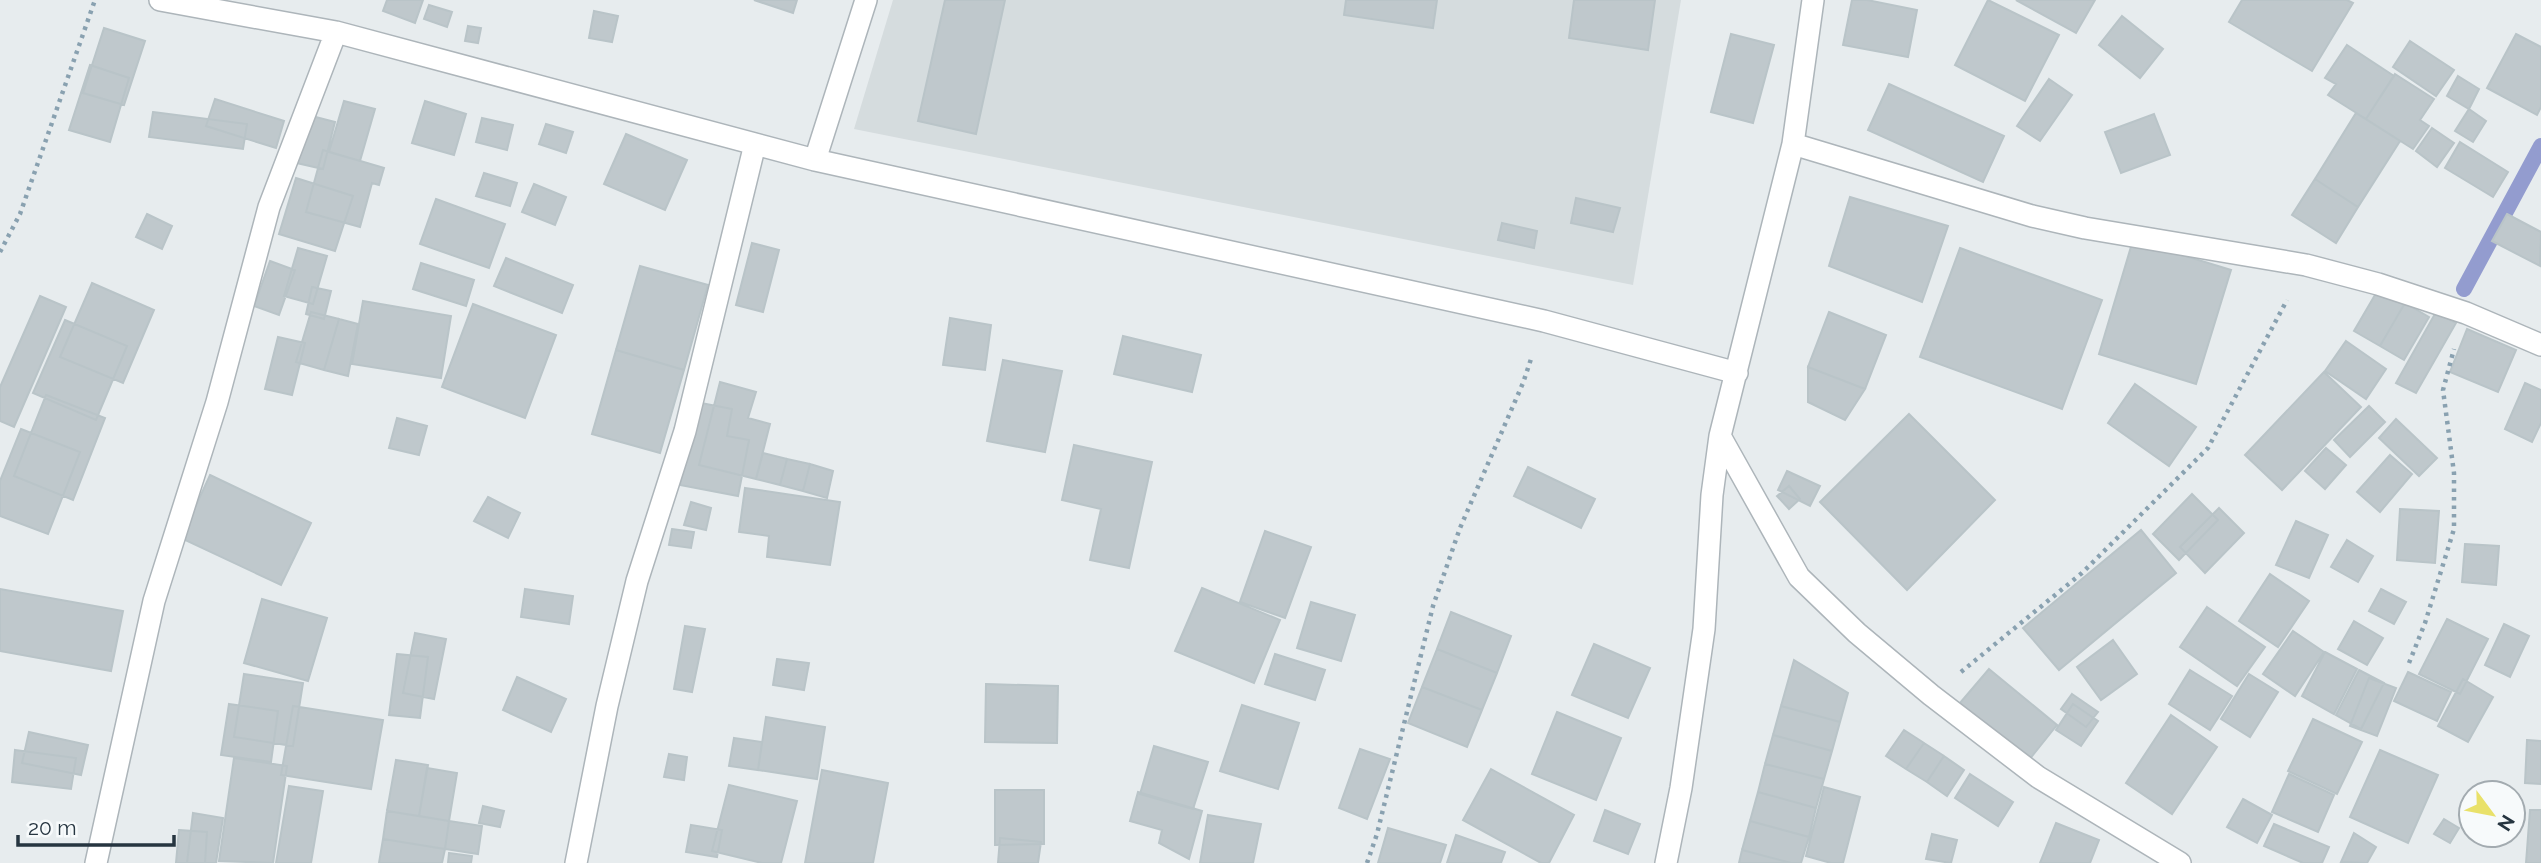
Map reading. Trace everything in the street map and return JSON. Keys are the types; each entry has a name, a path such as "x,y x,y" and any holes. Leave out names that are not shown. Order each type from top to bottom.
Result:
{"street":[{"path":"160,0 336,32 815,160 1544,321 1737,373"},
{"path":"815,160 866,0"},
{"path":"1666,863 1681,788 1704,629 1712,495 1720,436 1793,144 1814,0"},
{"path":"96,863 154,601 217,402 269,207 336,32"},
{"path":"576,863 607,706 636,581 685,431 755,144"},
{"path":"1793,144 2032,216 2085,228 2306,265 2378,284 2466,313 2541,345"},
{"path":"1720,436 1799,577 1857,633 1931,695 2038,777 2180,863"}],"path":[{"path":"0,251 20,214 95,0"},
{"path":"1931,695 2082,573 2208,447 2306,265"},
{"path":"2409,663 2428,614 2454,529 2454,473 2443,390 2466,313"},
{"path":"1367,863 1377,834 1433,606 1460,528 1523,383 1544,321"}],"shaded area":[{"path":"893,0 1681,0 1633,285 854,129"}],"building":[{"path":"387,0 423,0 415,23 383,11"},
{"path":"754,0 797,0 793,13"},
{"path":"945,0 1005,0 976,134 918,121"},
{"path":"1346,0 1437,0 1433,28 1344,15"},
{"path":"1574,0 1655,0 1648,50 1569,38"},
{"path":"1852,0 1867,0 1917,10 1908,57 1843,45"},
{"path":"1988,0 2059,35 2025,101 1955,65"},
{"path":"2016,0 2095,0 2076,33"},
{"path":"2242,0 2347,0 2353,3 2312,71 2229,22"},
{"path":"429,5 452,12 447,27 424,19"},
{"path":"594,11 618,16 612,42 589,38"},
{"path":"2122,16 2163,49 2140,78 2099,45"},
{"path":"468,26 481,28 478,43 465,41"},
{"path":"104,28 145,41 124,105 83,93"},
{"path":"1731,34 1774,45 1753,123 1711,112"},
{"path":"2516,34 2541,47 2541,107 2537,115 2487,88"},
{"path":"2410,41 2454,70 2436,96 2393,67"},
{"path":"2347,45 2394,76 2366,119 2328,95 2336,84 2325,78"},
{"path":"90,65 129,78 110,142 69,130"},
{"path":"2395,74 2434,99 2420,120 2429,126 2413,149 2366,119"},
{"path":"2458,76 2479,89 2469,109 2447,96"},
{"path":"2049,79 2072,95 2040,141 2017,126"},
{"path":"1889,84 2004,136 1983,182 1868,130"},
{"path":"215,99 284,121 276,148 206,126"},
{"path":"344,101 375,109 360,161 329,152"},
{"path":"425,101 466,114 454,155 412,143"},
{"path":"2469,109 2486,121 2473,142 2455,131"},
{"path":"153,112 247,124 243,149 149,137"},
{"path":"2356,113 2400,141 2358,207 2315,179"},
{"path":"304,114 335,122 323,169 292,162"},
{"path":"2154,114 2170,155 2121,173 2105,132"},
{"path":"482,118 513,125 507,150 476,142"},
{"path":"546,124 573,132 566,153 539,144"},
{"path":"2432,128 2454,143 2437,167 2416,151"},
{"path":"626,134 687,160 665,210 604,184"},
{"path":"2460,142 2508,172 2493,197 2445,168"},
{"path":"323,150 384,168 379,185 372,183 360,227 306,212"},
{"path":"484,173 517,183 510,206 476,196"},
{"path":"296,178 353,196 335,251 279,234"},
{"path":"2315,179 2358,207 2336,243 2292,215"},
{"path":"534,184 566,197 555,225 522,212"},
{"path":"1850,197 1948,226 1922,302 1829,266"},
{"path":"1576,198 1620,208 1613,232 1571,223"},
{"path":"436,199 505,224 489,268 420,244"},
{"path":"147,214 172,226 162,249 136,237"},
{"path":"2507,214 2541,232 2540,266 2492,241"},
{"path":"1502,223 1537,231 1534,248 1498,240"},
{"path":"2133,240 2231,270 2196,384 2099,354"},
{"path":"752,243 779,250 763,312 736,305"},
{"path":"298,248 327,256 313,304 284,296"},
{"path":"1960,248 2102,300 2062,409 1920,357"},
{"path":"506,258 573,285 562,313 494,286"},
{"path":"270,261 295,270 279,315 254,306"},
{"path":"421,263 474,280 466,306 413,289"},
{"path":"640,266 708,285 684,370 616,350"},
{"path":"92,283 154,310 123,383 60,357"},
{"path":"312,287 331,291 324,319 306,314"},
{"path":"2379,288 2405,303 2380,346 2354,331"},
{"path":"40,296 66,307 14,427 0,421 0,387"},
{"path":"363,301 451,316 441,378 352,364"},
{"path":"2405,303 2429,317 2404,360 2380,346"},
{"path":"473,304 556,335 525,418 442,387"},
{"path":"311,312 339,319 324,370 296,362"},
{"path":"1829,312 1886,335 1865,389 1808,367"},
{"path":"2436,312 2456,323 2416,393 2396,383"},
{"path":"950,318 991,325 985,370 943,365"},
{"path":"339,319 358,324 348,376 324,370"},
{"path":"65,320 127,346 96,420 33,393"},
{"path":"2467,329 2516,350 2498,392 2450,372"},
{"path":"1123,336 1201,355 1192,392 1114,374"},
{"path":"278,337 305,343 292,395 265,389"},
{"path":"2346,341 2386,369 2366,399 2325,371"},
{"path":"616,350 684,370 660,453 592,434"},
{"path":"1003,360 1062,371 1045,452 987,441"},
{"path":"1808,367 1865,389 1845,420 1808,402"},
{"path":"2324,372 2361,407 2282,490 2245,455"},
{"path":"720,382 756,392 748,418 770,424 756,479 699,465"},
{"path":"2525,383 2541,390 2541,423 2532,442 2505,429"},
{"path":"2135,384 2196,427 2169,466 2108,423"},
{"path":"46,395 105,418 73,500 14,476"},
{"path":"696,402 732,409 727,436 749,440 738,496 680,485"},
{"path":"2369,406 2385,422 2350,457 2334,440"},
{"path":"1909,414 1995,500 1907,590 1820,502"},
{"path":"397,418 427,426 419,455 389,448"},
{"path":"2396,419 2437,458 2419,476 2379,438"},
{"path":"21,429 80,452 48,534 0,516 0,481"},
{"path":"1074,445 1152,462 1129,568 1090,560 1101,509 1062,500"},
{"path":"2326,448 2346,465 2325,489 2305,471"},
{"path":"763,453 787,459 780,485 756,479"},
{"path":"2390,455 2412,474 2380,512 2357,492"},
{"path":"787,459 810,464 803,491 780,485"},
{"path":"810,464 833,471 827,498 803,491"},
{"path":"1528,467 1595,499 1581,528 1514,496"},
{"path":"1787,471 1820,486 1810,506 1778,490"},
{"path":"210,475 311,523 281,585 181,538"},
{"path":"1789,486 1800,499 1789,509 1777,496"},
{"path":"745,488 840,502 830,565 767,557 769,536 739,532"},
{"path":"2192,494 2218,520 2179,560 2153,534"},
{"path":"488,497 520,513 508,538 474,521"},
{"path":"691,502 711,508 706,530 684,525"},
{"path":"2219,508 2244,533 2205,573 2180,547"},
{"path":"2400,509 2439,511 2435,563 2397,560"},
{"path":"2296,521 2328,535 2309,578 2276,565"},
{"path":"672,529 694,532 691,548 669,545"},
{"path":"2141,530 2176,573 2059,670 2023,628"},
{"path":"1265,531 1311,547 1285,618 1240,602"},
{"path":"2347,540 2373,556 2358,582 2331,567"},
{"path":"2465,544 2499,546 2496,585 2462,582"},
{"path":"2270,574 2309,601 2278,647 2239,621"},
{"path":"1202,588 1280,620 1254,683 1175,651"},
{"path":"0,589 123,611 111,671 0,651"},
{"path":"525,589 573,596 569,624 521,617"},
{"path":"2381,589 2406,602 2394,624 2369,611"},
{"path":"262,599 327,618 308,681 244,663"},
{"path":"1311,602 1355,615 1341,661 1297,648"},
{"path":"2207,607 2265,647 2237,686 2180,647"},
{"path":"1451,612 1511,636 1497,673 1437,649"},
{"path":"2447,619 2488,639 2460,694 2419,674"},
{"path":"2354,621 2383,638 2367,665 2338,649"},
{"path":"2504,624 2529,636 2510,677 2485,665"},
{"path":"685,626 705,629 692,692 674,689"},
{"path":"2293,631 2324,652 2295,696 2263,674"},
{"path":"415,633 446,639 434,699 403,693"},
{"path":"2113,640 2137,674 2101,700 2077,667"},
{"path":"1594,644 1650,668 1628,718 1572,695"},
{"path":"1437,649 1497,673 1482,710 1422,687"},
{"path":"2325,652 2357,669 2334,714 2302,696"},
{"path":"397,654 428,657 420,718 389,715"},
{"path":"1275,654 1325,670 1315,700 1265,684"},
{"path":"777,659 809,663 804,690 773,685"},
{"path":"1794,660 1848,693 1840,722 1781,706"},
{"path":"1989,669 2057,725 2029,760 1960,703"},
{"path":"2190,670 2232,696 2210,730 2169,704"},
{"path":"2359,670 2384,683 2361,729 2336,715"},
{"path":"2408,672 2451,692 2437,721 2394,701"},
{"path":"244,674 303,683 293,746 234,737"},
{"path":"2249,674 2278,692 2250,737 2221,719"},
{"path":"517,677 566,699 551,732 503,710"},
{"path":"2369,678 2396,688 2377,736 2350,726"},
{"path":"2463,679 2493,697 2468,742 2438,726"},
{"path":"986,684 1058,686 1057,743 985,742"},
{"path":"1422,687 1482,710 1467,747 1408,723"},
{"path":"2072,694 2098,712 2086,727 2061,709"},
{"path":"229,704 278,711 271,762 221,755"},
{"path":"2073,704 2098,721 2081,746 2056,730"},
{"path":"1242,705 1299,723 1278,789 1220,771"},
{"path":"293,706 383,720 371,789 281,775"},
{"path":"1781,706 1840,722 1832,751 1773,735"},
{"path":"1557,712 1621,738 1596,800 1532,774"},
{"path":"2171,715 2217,747 2172,814 2126,783"},
{"path":"766,717 825,727 817,779 758,770"},
{"path":"2313,719 2362,742 2337,794 2288,771"},
{"path":"1904,730 1924,743 1906,769 1886,756"},
{"path":"29,732 88,745 81,775 22,763"},
{"path":"1773,735 1832,751 1824,779 1765,764"},
{"path":"734,738 762,742 758,770 729,766"},
{"path":"2527,740 2541,741 2541,784 2527,783"},
{"path":"1924,743 1944,756 1927,782 1906,769"},
{"path":"1154,746 1208,762 1193,809 1140,794"},
{"path":"1360,749 1390,759 1367,819 1339,808"},
{"path":"15,750 76,758 71,789 12,782"},
{"path":"2380,750 2438,775 2408,843 2350,817"},
{"path":"669,754 687,757 684,780 664,777"},
{"path":"1944,756 1964,770 1947,796 1927,782"},
{"path":"234,758 287,766 273,863 219,861"},
{"path":"396,760 428,765 419,816 387,811"},
{"path":"1765,764 1824,779 1816,808 1758,792"},
{"path":"427,768 457,773 449,821 419,816"},
{"path":"1491,769 1574,815 1549,863 1541,863 1463,820"},
{"path":"822,770 888,783 873,863 805,863"},
{"path":"1970,774 2013,802 1998,826 1955,798"},
{"path":"2289,774 2334,795 2318,832 2272,812"},
{"path":"729,785 797,801 781,863 762,863 712,851"},
{"path":"289,786 323,791 311,863 276,863"},
{"path":"1824,787 1860,797 1843,863 1831,863 1806,856"},
{"path":"995,790 1044,790 1044,844 995,845"},
{"path":"1138,792 1202,811 1189,859 1159,843 1162,830 1130,821"},
{"path":"1758,792 1816,808 1809,837 1750,821"},
{"path":"2243,799 2272,815 2257,843 2227,827"},
{"path":"483,806 504,811 500,827 479,823"},
{"path":"1605,810 1640,824 1628,854 1594,841"},
{"path":"2530,810 2541,810 2541,863 2526,863"},
{"path":"387,811 449,821 445,849 383,839"},
{"path":"193,813 223,818 216,863 187,863"},
{"path":"1208,815 1261,824 1253,863 1200,863"},
{"path":"2444,819 2457,827 2450,843 2434,834"},
{"path":"449,821 482,826 478,854 445,849"},
{"path":"1750,821 1809,837 1801,863 1791,863 1742,850"},
{"path":"2056,823 2099,840 2090,863 2040,863"},
{"path":"2274,824 2329,847 2322,863 2303,863 2264,846"},
{"path":"691,825 722,830 717,857 686,852"},
{"path":"1388,828 1446,845 1440,863 1378,863"},
{"path":"179,830 207,832 205,863 176,863"},
{"path":"2354,833 2376,847 2367,863 2341,862"},
{"path":"1932,834 1957,840 1951,863 1926,859"},
{"path":"1456,835 1505,852 1501,863 1447,863"},
{"path":"1000,838 1041,842 1038,863 998,863"},
{"path":"383,839 445,849 442,863 379,863"},
{"path":"1742,850 1791,863 1739,863"},
{"path":"449,853 472,856 471,863 448,863"}],"waterway":[{"path":"2464,289 2541,146"}]}
